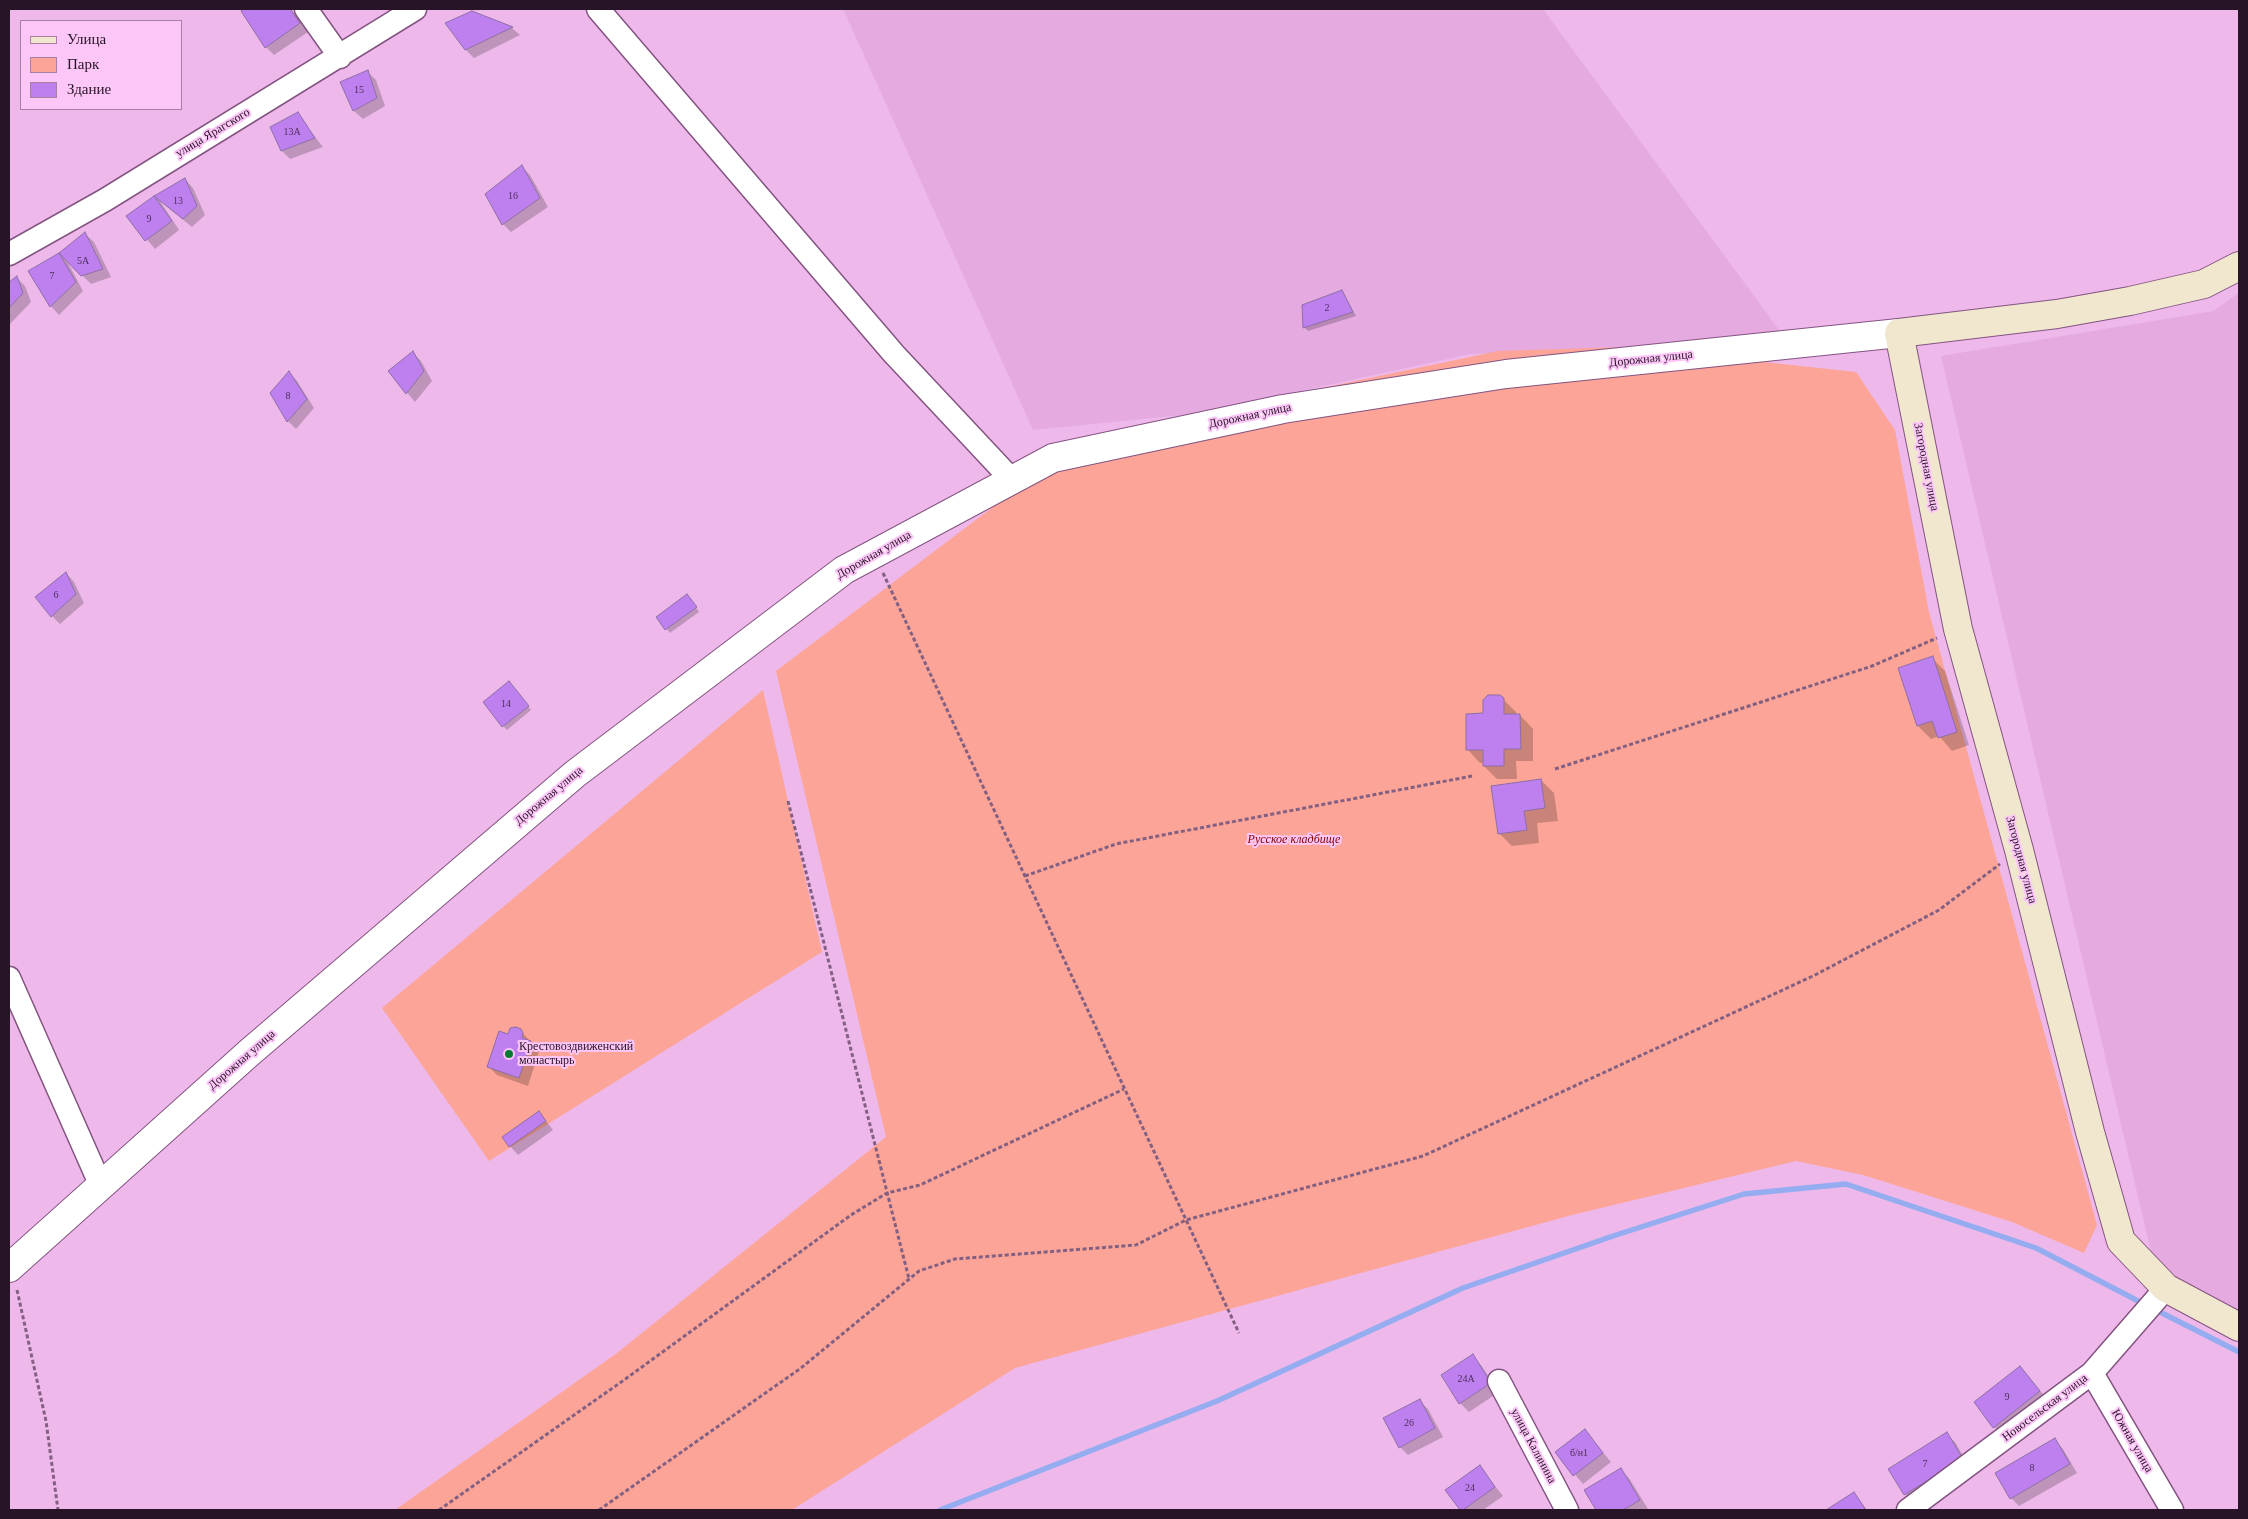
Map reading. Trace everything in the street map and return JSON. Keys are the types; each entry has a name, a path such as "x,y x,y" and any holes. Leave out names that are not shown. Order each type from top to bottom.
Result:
{"main road":[{"path":"1899,333 2057,314 2130,301 2204,284 2239,266"},
{"name":"Загородная улица","path":"1899,333 1958,629 2019,850 2090,1132 2121,1241 2166,1288 2239,1327"}],"street":[{"path":"306,9 340,57"},
{"name":"улица Ярагского","path":"9,254 104,200 340,57 415,9"},
{"path":"598,9 894,354 1012,480"},
{"name":"Дорожная улица","path":"10,1267 250,1052 575,774 844,570 1053,458 1292,408 1506,374 1899,333"},
{"path":"9,978 101,1186"},
{"name":"Новосельская улица","path":"1908,1510 2092,1373 2166,1288"},
{"name":"Южная улица","path":"2092,1373 2172,1510"},
{"name":"улица Калинина","path":"1499,1381 1567,1510"}],"path":[{"path":"874,554 1239,1333"},
{"path":"1554,769 1872,666 1958,629"},
{"path":"1025,876 1116,844 1472,776"},
{"path":"788,801 909,1279"},
{"path":"599,1510 802,1368 919,1271 955,1260 1136,1245 1186,1220 1423,1156 1813,976 1939,910 2019,850"},
{"path":"439,1510 624,1380 851,1215 887,1193 920,1185 1124,1089"},
{"path":"10,1267 46,1421 58,1510"}],"shaded area":[{"path":"843,9 1543,9 1788,342 1471,354 1194,414 1033,430"},
{"path":"2239,293 2239,1318 2154,1265 1941,356 2213,311"}],"green space":[{"name":"Русское кладбище","path":"1624,347 1856,372 1895,430 1929,612 2097,1225 2084,1253 2012,1222 1863,1175 1796,1161 1572,1215 1015,1368 792,1510 395,1510 617,1353 886,1137 776,671 1055,460 1180,418 1498,351"},
{"path":"763,690 822,952 489,1161 382,1008"}],"building":[{"path":"244,9 290,9 300,23 265,48 241,11"},
{"path":"472,11 513,27 465,50 445,23"},
{"path":"368,70 377,98 353,111 340,82"},
{"path":"298,112 315,138 281,151 270,127"},
{"path":"522,165 540,198 502,225 485,194"},
{"path":"185,178 197,206 183,219 154,196"},
{"path":"154,196 172,221 145,241 126,216"},
{"path":"85,232 103,269 81,276 59,253"},
{"path":"59,253 76,282 50,307 28,271"},
{"path":"17,276 23,293 9,308 9,282"},
{"path":"1342,290 1353,312 1303,328 1302,305"},
{"path":"413,351 424,371 406,394 388,371"},
{"path":"289,371 307,399 287,422 270,393"},
{"path":"66,572 76,594 51,617 35,597"},
{"path":"687,594 697,607 665,630 656,617"},
{"path":"1933,656 1957,732 1938,738 1932,721 1917,726 1898,668"},
{"path":"509,681 529,706 502,727 483,702"},
{"path":"1488,695 1500,695 1504,698 1504,714 1520,714 1521,749 1504,749 1504,766 1483,766 1483,750 1466,750 1466,714 1483,713 1483,700"},
{"path":"1541,779 1545,808 1524,811 1527,830 1498,834 1491,786"},
{"name":"Крестовоздвиженский монастырь","path":"516,1027 521,1029 523,1033 522,1038 531,1041 519,1078 487,1067 499,1031 508,1034 510,1028"},
{"path":"539,1111 546,1121 509,1147 502,1137"},
{"path":"1473,1354 1491,1383 1459,1404 1441,1375"},
{"path":"2020,1366 2040,1391 1993,1428 1974,1402"},
{"path":"1420,1399 1435,1428 1399,1448 1383,1418"},
{"path":"1585,1429 1603,1453 1573,1476 1555,1452"},
{"path":"1947,1432 1963,1459 1904,1495 1888,1469"},
{"path":"2055,1438 2070,1464 2010,1499 1995,1473"},
{"path":"1480,1465 1495,1487 1463,1510 1460,1510 1445,1490"},
{"path":"1621,1468 1640,1500 1623,1510 1596,1510 1584,1490"},
{"path":"1854,1492 1866,1510 1826,1510"}],"waterway":[{"path":"940,1510 1217,1401 1463,1288 1616,1235 1744,1194 1846,1184 2036,1248 2146,1305"},
{"path":"2154,1309 2239,1352"}],"place":[{"name":"Крестовоздвиженский монастырь","path":"509,1054"}]}
